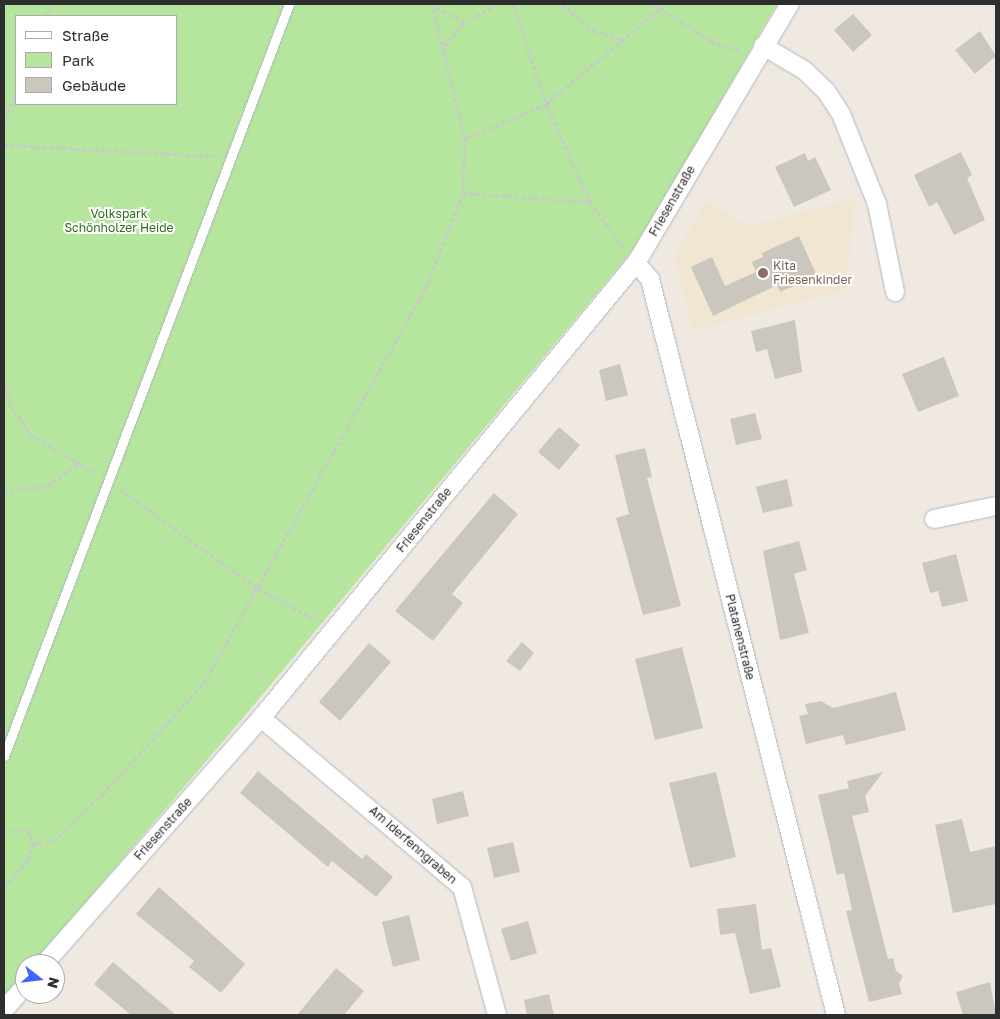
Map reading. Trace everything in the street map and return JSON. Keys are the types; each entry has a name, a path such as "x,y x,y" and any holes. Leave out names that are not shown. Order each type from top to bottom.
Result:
{"street":[{"name":"Friesenstraße","path":"53,954 262,718 636,263 760,51 790,4"},
{"path":"760,51 804,70 826,91 841,114 877,204 895,292"},
{"name":"Platanenstraße","path":"636,263 650,279 836,1015"},
{"path":"934,519 996,506"},
{"name":"Am Iderfenngraben","path":"262,718 462,887 497,1015"},
{"path":"4,1010 15,997"}],"lane":[{"path":"4,756 289,4"}],"path":[{"path":"432,4 465,22"},
{"path":"445,46 465,22 499,4"},
{"path":"513,4 546,104 590,202 636,263"},
{"path":"562,4 592,30 623,41"},
{"path":"653,4 660,11 711,41 760,51"},
{"path":"465,139 546,104 660,11 666,4"},
{"path":"33,844 53,841 168,728 204,683 426,288 463,193 465,139 436,7"},
{"path":"4,125 15,95"},
{"path":"4,145 232,157"},
{"path":"463,193 590,202"},
{"path":"4,491 48,486 77,462"},
{"path":"258,589 334,629"},
{"path":"4,832 28,830 33,844 28,860 4,890"}],"shaded area":[{"name":"Kita Friesenkinder","path":"856,198 845,290 693,331 674,256 706,201 749,226"}],"green space":[{"name":"Volkspark Schönholzer Heide","path":"4,4 777,4 638,244 243,718 42,954 15,954 15,986 4,999"}],"building":[{"path":"853,14 872,35 853,52 834,30"},
{"path":"980,31 996,56 975,74 955,50"},
{"path":"961,152 972,175 967,178 985,220 954,235 937,202 929,207 914,175"},
{"path":"805,153 808,161 815,157 831,190 794,207 775,167"},
{"path":"799,236 817,276 780,292 777,285 713,316 691,267 712,257 725,286 756,272 752,262 763,257 762,253"},
{"path":"795,320 802,372 775,379 767,349 756,352 751,331"},
{"path":"944,357 959,396 918,412 902,374"},
{"path":"620,364 628,395 606,401 599,370"},
{"path":"755,413 762,439 736,445 730,419"},
{"path":"559,427 580,445 559,470 538,452"},
{"path":"645,448 652,477 647,478 681,606 643,615 616,518 629,514 615,455"},
{"path":"787,479 793,506 763,513 756,487"},
{"path":"494,493 518,514 452,594 463,603 433,641 395,611"},
{"path":"799,541 807,570 794,574 809,633 780,640 763,551"},
{"path":"956,554 968,601 942,607 938,591 930,593 922,563"},
{"path":"522,642 534,653 520,671 506,661"},
{"path":"369,643 391,662 340,721 319,702"},
{"path":"682,647 703,728 655,740 635,659"},
{"path":"896,692 906,730 846,745 843,735 806,744 799,716 808,714 805,704 821,701 833,708"},
{"path":"258,771 362,859 366,854 393,877 376,897 332,861 328,867 240,793"},
{"path":"716,772 736,857 690,868 669,783"},
{"path":"883,772 865,796 869,812 852,816 888,959 893,958 896,971 903,976 899,983 902,994 869,1002 846,911 852,910 844,873 837,875 818,795 849,788 847,781"},
{"path":"463,791 469,816 437,824 432,799"},
{"path":"962,819 970,852 996,846 996,904 953,913 935,825"},
{"path":"513,842 520,872 494,878 487,848"},
{"path":"159,887 245,964 221,993 189,967 194,961 136,914"},
{"path":"756,904 762,950 771,948 781,987 750,994 735,933 720,935 717,909"},
{"path":"409,915 420,960 393,967 382,922"},
{"path":"528,921 537,953 511,961 501,929"},
{"path":"113,962 176,1015 131,1015 94,984"},
{"path":"336,968 364,991 344,1015 297,1015"},
{"path":"990,982 996,1015 963,1015 956,992"},
{"path":"549,994 554,1015 527,1015 524,1000"}],"place":[{"name":"Kita Friesenkinder","path":"763,273"}]}
